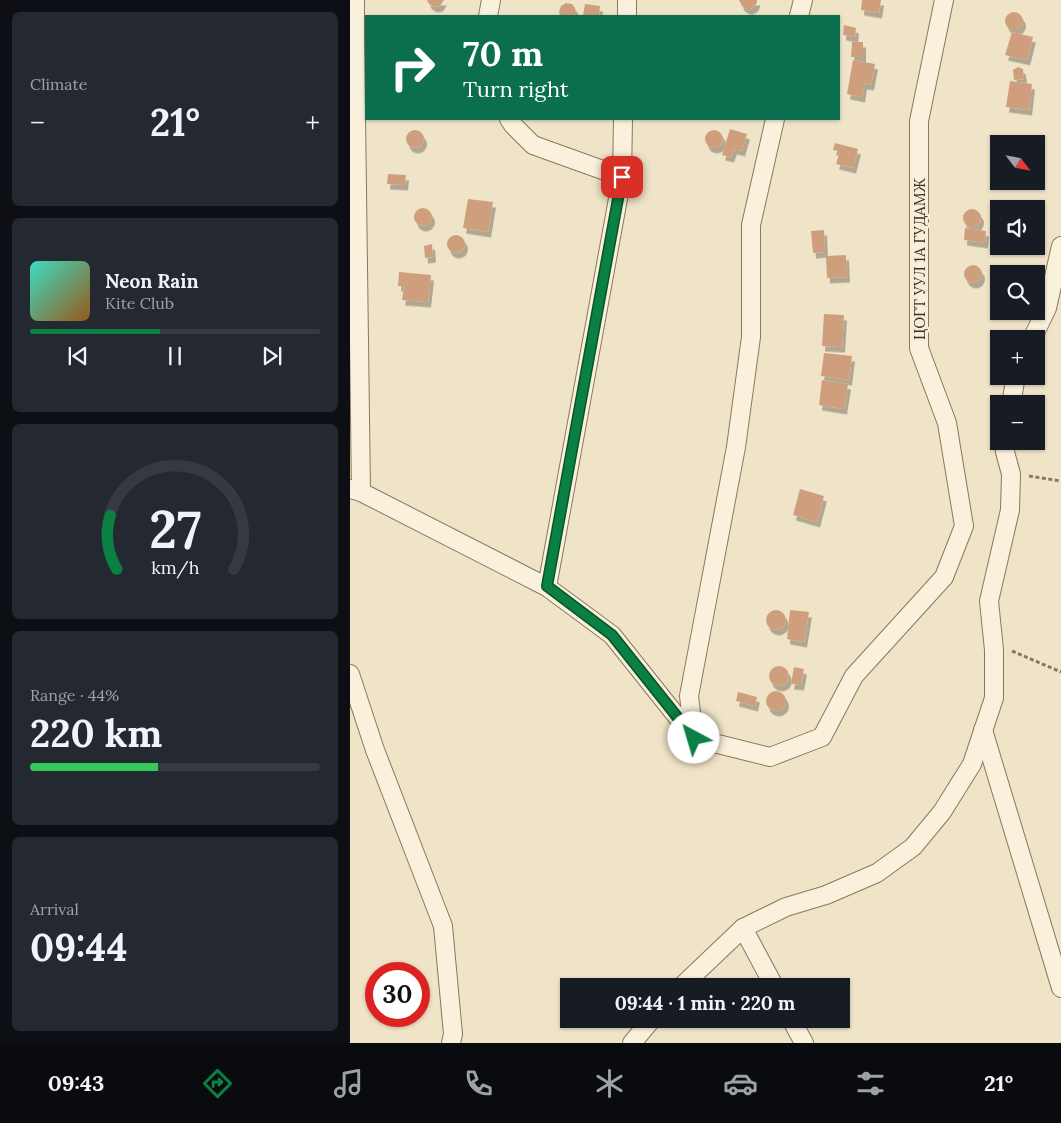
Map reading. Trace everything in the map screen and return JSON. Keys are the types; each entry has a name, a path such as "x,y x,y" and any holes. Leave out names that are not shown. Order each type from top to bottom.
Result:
{"street":[{"path":"355,0 360,40 356,491 547,586 612,635 694,738"},
{"path":"488,15 491,0"},
{"path":"627,0 627,15"},
{"path":"799,15 803,0"},
{"name":"ЦОГТ УУЛ 1А ГУДАМЖ","path":"694,738 770,757 822,737 854,676 944,578 964,526 947,423 919,348 920,121 944,0"},
{"path":"510,120 513,126 533,145 622,177"},
{"path":"547,586 622,177 623,120"},
{"path":"694,738 689,696 736,447 750,337 751,225 775,120"},
{"path":"1036,330 1047,308 1061,246"},
{"path":"690,978 743,928 786,907 826,895 877,873 913,847 942,812 972,764 994,698 994,650 989,601 1010,510 1011,474 1005,450"},
{"path":"350,674 375,750 443,926 453,1034 451,1043"},
{"path":"983,730 1061,988"},
{"path":"743,928 770,978"},
{"path":"632,1043 644,1028"},
{"path":"796,1028 804,1043"}],"path":[{"path":"1011,474 1061,481"},
{"path":"1012,651 1061,672"}],"building":[{"path":"427,0 444,0 440,6 434,7"},
{"path":"739,0 757,0 757,2 755,6 747,9 742,6"},
{"path":"862,0 881,0 879,13 861,10"},
{"path":"566,3 572,4 575,8 575,15 560,15 561,6"},
{"path":"585,4 600,6 599,15 583,15"},
{"path":"1014,12 1020,15 1023,21 1020,27 1014,30 1008,27 1005,21 1008,15"},
{"path":"844,25 856,28 855,37 843,35"},
{"path":"1012,32 1033,37 1027,60 1005,55"},
{"path":"852,42 863,42 863,57 851,57"},
{"path":"853,60 875,64 871,85 864,84 862,97 847,94"},
{"path":"1018,67 1023,69 1024,79 1014,80 1013,70"},
{"path":"1010,81 1032,84 1029,110 1006,107"},
{"path":"730,129 747,134 742,151 734,149 731,157 722,155"},
{"path":"415,130 421,133 424,139 421,145 415,148 409,145 406,139 409,133"},
{"path":"714,130 720,133 723,139 720,145 714,148 708,145 705,139 708,133"},
{"path":"835,143 858,149 853,168 836,164 840,151 833,150"},
{"path":"388,174 406,175 405,185 387,184"},
{"path":"468,199 493,202 488,232 463,228"},
{"path":"423,208 429,211 432,217 429,223 423,226 417,223 414,217 417,211"},
{"path":"972,209 978,212 981,218 978,224 972,227 966,224 963,218 966,212"},
{"path":"965,228 986,231 985,243 964,240"},
{"path":"824,230 825,252 813,253 811,231"},
{"path":"456,235 462,238 465,244 462,250 456,253 450,250 447,244 450,238"},
{"path":"432,244 433,257 425,258 424,246"},
{"path":"846,255 847,277 827,278 826,256"},
{"path":"973,265 979,268 982,274 979,280 973,283 967,280 964,274 967,268"},
{"path":"399,272 431,275 428,302 402,300 404,286 398,286"},
{"path":"824,314 844,315 842,347 822,346"},
{"path":"824,353 852,356 849,380 821,376"},
{"path":"822,380 848,384 844,409 819,405"},
{"path":"800,489 824,496 817,522 793,515"},
{"path":"776,610 783,613 786,620 783,627 776,630 769,627 766,620 769,613"},
{"path":"790,610 809,612 804,642 787,639"},
{"path":"779,666 786,669 789,676 786,683 779,686 772,683 769,676 772,669"},
{"path":"794,667 804,669 801,685 791,684"},
{"path":"776,691 783,694 786,701 783,708 776,711 769,708 766,701 769,694"},
{"path":"738,692 757,697 755,706 736,701"}],"route":[{"path":"622,177 547,586 612,635 694,738"}]}
